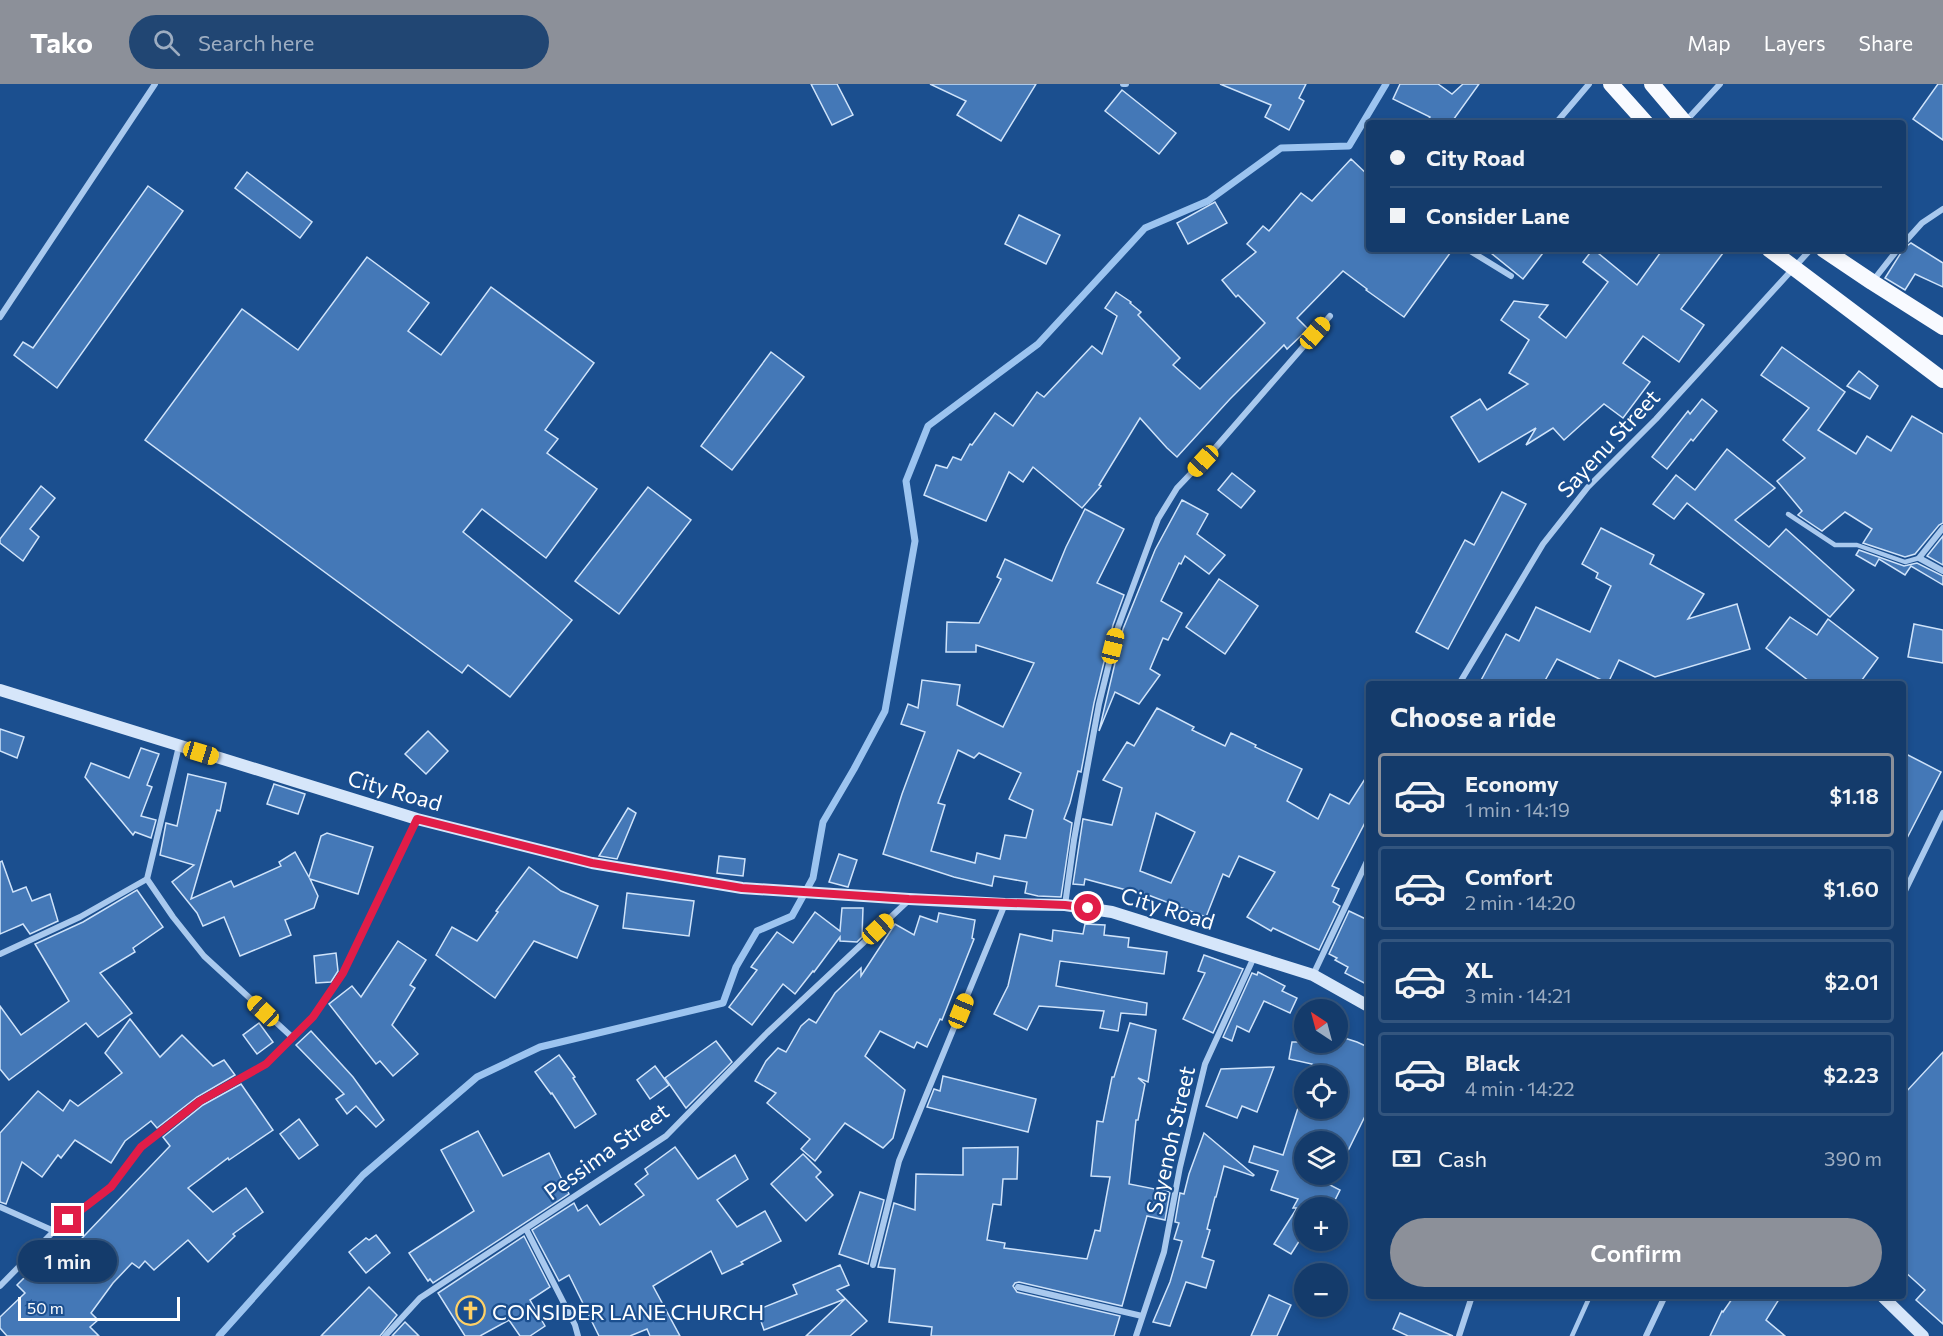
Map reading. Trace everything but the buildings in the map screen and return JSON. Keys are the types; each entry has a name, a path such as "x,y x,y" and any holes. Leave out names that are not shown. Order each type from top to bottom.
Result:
{"highway":[{"path":"1611,84 1643,120"},
{"path":"1652,84 1682,120"},
{"path":"1773,252 1943,380"},
{"path":"1828,252 1943,327"}],"main road":[{"name":"City Road","path":"0,690 417,819 592,863 742,888 909,899 1065,905 1112,912 1313,975 1366,1005"},
{"path":"1885,1299 1923,1336"}],"street":[{"path":"0,317 155,84"},
{"path":"1559,120 1589,84"},
{"path":"1688,120 1720,84"},
{"path":"1906,241 1922,223 1943,209"},
{"path":"1472,252 1511,276"},
{"name":"Sayenu Street","path":"1461,681 1543,544 1582,495 1656,419 1808,252"},
{"path":"1872,282 1897,252"},
{"path":"1065,905 1074,840 1099,704 1118,627 1158,519 1177,488 1216,447 1329,316"},
{"path":"1943,528 1919,558 1943,571"},
{"path":"0,954 80,917 147,879 179,746"},
{"path":"1906,883 1943,813"},
{"path":"0,1286 54,1232 111,1187 141,1147 200,1101 266,1064 313,1017 343,973 417,819"},
{"path":"1313,975 1366,863"},
{"path":"147,879 204,956 293,1038"},
{"name":"Pessima Street","path":"385,1336 420,1298 666,1136 767,1033 909,899"},
{"path":"873,1265 900,1161 1005,904"},
{"name":"Sayenoh Street","path":"1136,1336 1164,1252 1180,1167 1205,1064 1254,957"},
{"path":"0,1207 54,1232"},
{"path":"526,1229 575,1325 578,1336"},
{"path":"1018,1287 1142,1316"},
{"path":"1459,1336 1471,1299"},
{"path":"1646,1336 1664,1299"}],"lane":[{"path":"1788,514 1835,545 1857,545 1905,562 1919,558"},
{"path":"1572,1336 1589,1299"}],"waterway":[{"path":"219,1336 363,1175 477,1077 540,1047 723,1003 736,967 757,931 792,916 813,878 823,822 885,711 915,541 906,481 928,426 1038,344 1145,228 1208,201 1281,148 1349,146 1386,84"}],"place":[{"name":"CONSIDER LANE CHURCH","path":"471,1311"}],"route":[{"path":"68,1220 111,1187 141,1147 200,1101 266,1064 313,1017 343,973 417,819 592,863 742,888 1088,908"}]}
